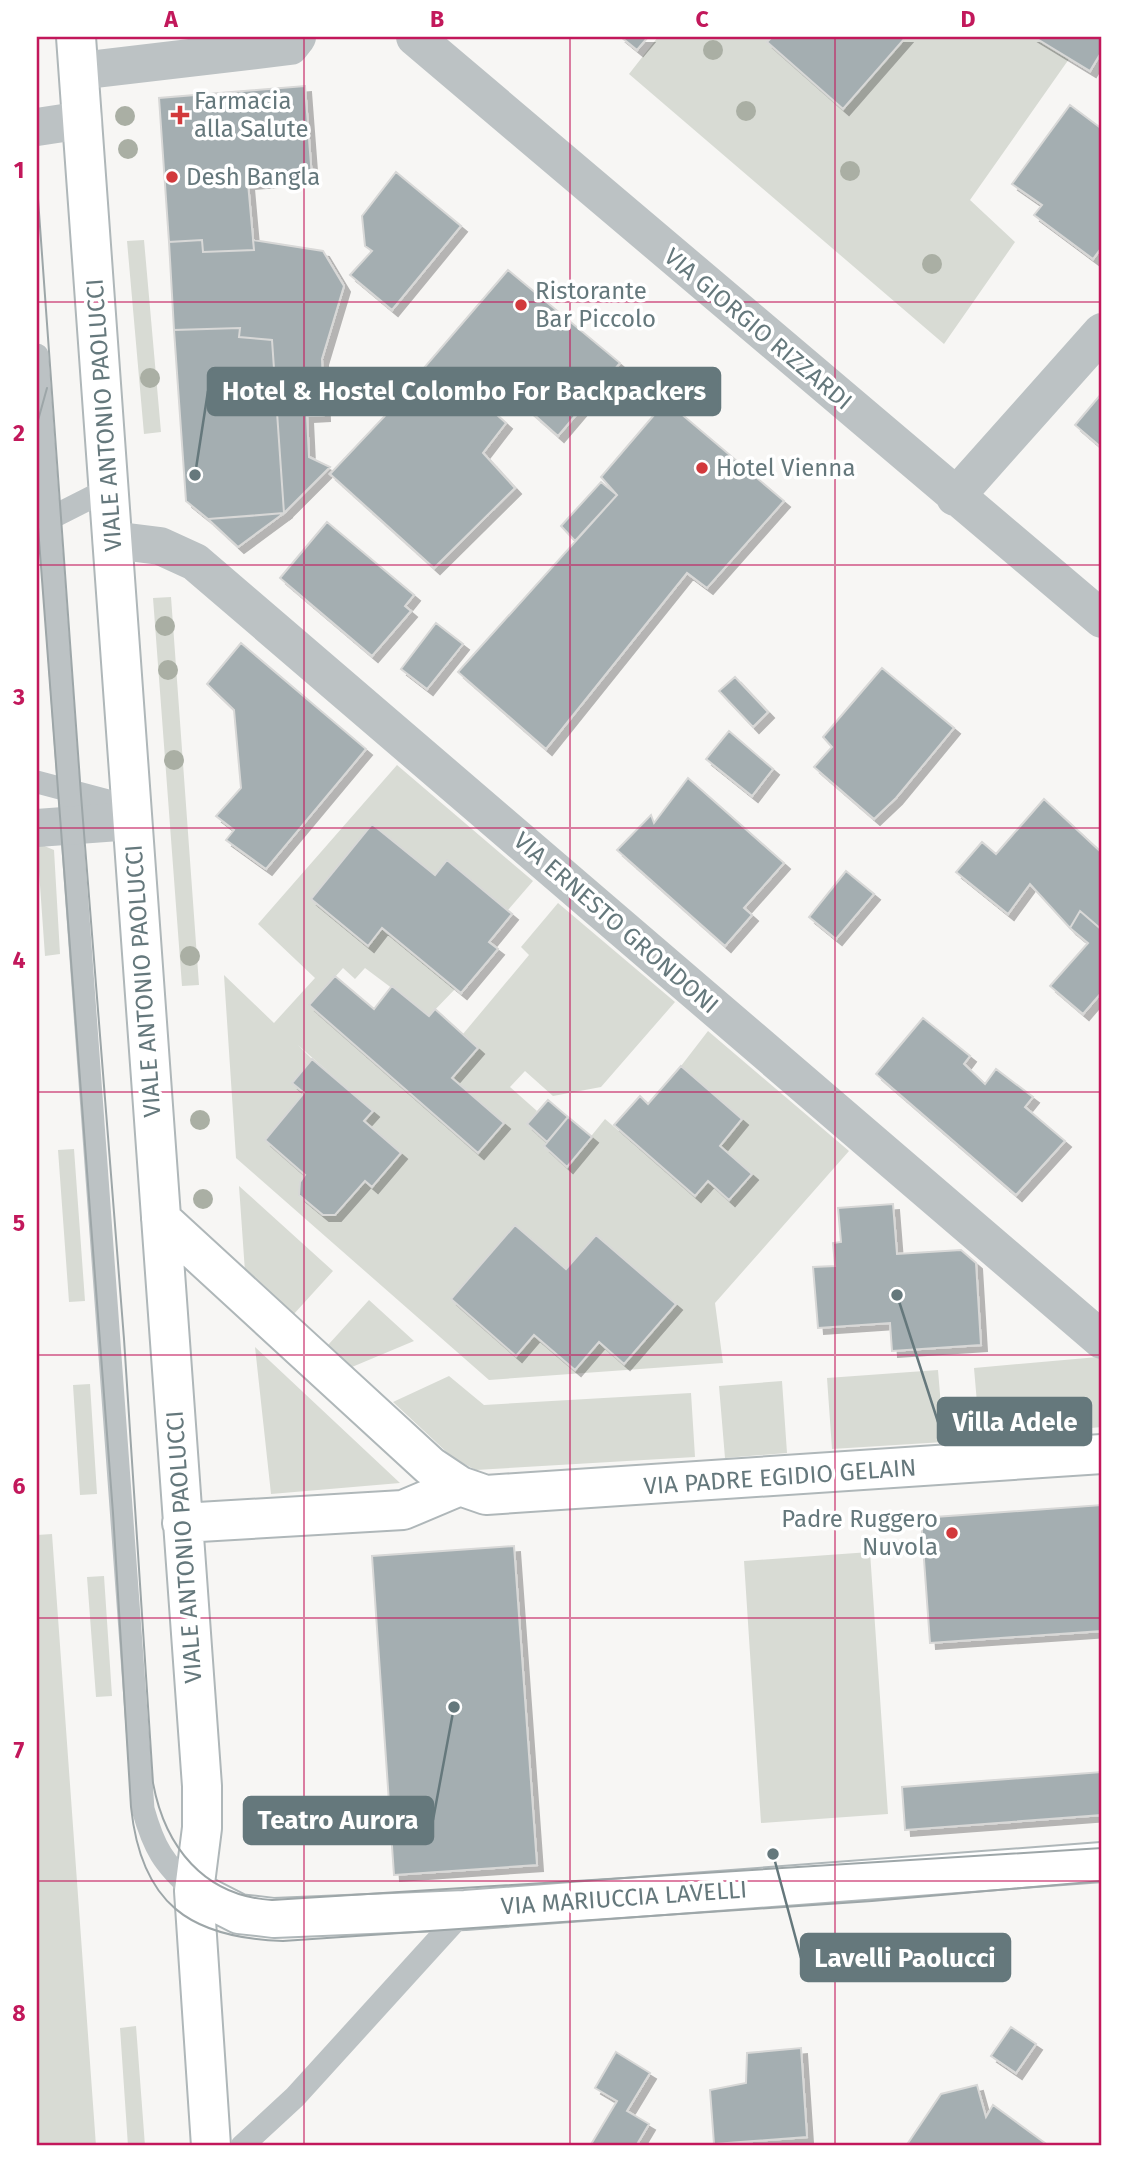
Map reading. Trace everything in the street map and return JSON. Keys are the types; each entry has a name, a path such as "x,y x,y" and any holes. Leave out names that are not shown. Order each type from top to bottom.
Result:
{"street":[{"path":"77,54 290,46 297,37"},
{"name":"VIA GIORGIO RIZZARDI","path":"415,37 1102,619"},
{"name":"VIALE ANTONIO PAOLUCCI","path":"77,54 202,1786 202,1828 194,1891 211,2146"},
{"path":"37,127 83,120"},
{"path":"955,497 1102,332"},
{"name":"VIA ERNESTO GRONDONI","path":"112,540 160,546 195,562 1102,1340"},
{"path":"59,815 132,814"},
{"name":"VIA PADRE EGIDIO GELAIN","path":"160,1219 429,1466 460,1486 486,1495 1102,1454"},
{"path":"182,1523 403,1510 460,1486"},
{"name":"VIA MARIUCCIA LAVELLI","path":"194,1891 224,1909 257,1917 464,1910 1102,1862"}],"lane":[{"path":"61,37 77,54"},
{"path":"37,355 59,815 143,1809 153,1843 167,1867 194,1891"},
{"path":"43,522 108,489"},
{"path":"37,782 59,815"},
{"path":"242,2146 295,2097 464,1910"}],"shaded area":[{"path":"658,37 772,37 768,42 843,109 906,37 1034,37 1069,59 970,200 1015,242 944,344 629,74"},
{"path":"144,240 161,432 144,434 127,241"},
{"path":"171,597 199,985 182,986 153,598"},
{"path":"397,765 533,881 508,910 447,860 435,875 372,824 311,899 368,946 382,928 456,988 429,1016 365,968 355,979 343,968 310,1005 477,1153 503,1123 452,1078 478,1048 463,1034 529,955 521,947 558,903 675,1002 601,1087 553,1096 525,1071 510,1087 537,1111 527,1124 547,1142 544,1147 567,1166 605,1119 695,1196 708,1181 728,1199 720,1146 742,1119 681,1066 708,1031 849,1151 715,1303 723,1363 489,1380 236,1158 224,975 274,1023 315,978 258,924","holes":["298,1045 372,1111 364,1121 401,1153 372,1187 365,1181 335,1215 323,1215 300,1195 300,1182 305,1175 304,1093 292,1082 312,1059","515,1225 566,1269 596,1235 676,1304 624,1364 599,1342 574,1370 534,1335 516,1356 451,1299"]},
{"path":"37,843 54,850 60,954 45,956"},
{"path":"74,1149 85,1301 69,1302 58,1150"},
{"path":"239,1186 333,1271 293,1315 245,1272"},
{"path":"369,1300 414,1341 352,1367 328,1345"},
{"path":"255,1347 400,1483 271,1494"},
{"path":"1098,1357 1102,1359 1102,1427 980,1438 974,1368"},
{"path":"938,1370 944,1442 832,1449 827,1378"},
{"path":"449,1376 484,1405 691,1393 695,1457 476,1470 453,1458 393,1402"},
{"path":"782,1381 787,1453 725,1458 719,1386"},
{"path":"90,1384 97,1494 80,1495 73,1385"},
{"path":"52,1534 96,2146 37,2146 37,1535"},
{"path":"870,1552 888,1814 761,1823 744,1561"},
{"path":"104,1576 112,1696 96,1697 87,1577"},
{"path":"136,2026 145,2146 128,2146 120,2028"}],"building":[{"path":"621,37 648,37 637,50"},
{"path":"772,37 906,37 843,109 767,42"},
{"path":"1034,37 1102,37 1102,51 1090,71"},
{"path":"305,86 312,178 248,183 254,250 203,252 202,240 169,242 159,98"},
{"path":"1070,105 1102,129 1102,247 1093,259 1034,215 1042,205 1012,184"},
{"path":"396,172 461,226 392,310 350,275 372,251 365,246 362,216"},
{"path":"202,240 203,252 254,250 253,240 323,251 344,286 322,359 324,415 307,416 309,457 330,467 284,513 272,340 239,337 240,328 174,330 169,242"},
{"path":"508,270 620,363 558,436 484,370 444,410 411,383"},
{"path":"240,328 239,337 272,340 284,513 208,519 186,501 174,330"},
{"path":"413,386 444,410 467,388 506,423 483,453 515,488 434,568 330,474"},
{"path":"1102,393 1102,448 1075,425"},
{"path":"666,401 784,501 707,588 687,573 546,749 458,672 617,495 601,477"},
{"path":"601,482 617,495 575,541 561,526"},
{"path":"284,513 238,547 208,519 249,516"},
{"path":"327,522 414,595 405,606 411,611 372,656 280,578"},
{"path":"436,623 463,644 427,689 401,669"},
{"path":"241,643 366,749 266,869 226,840 234,830 216,816 241,788 234,710 207,684"},
{"path":"882,668 954,728 896,798 874,819 814,767 832,747 823,737"},
{"path":"735,677 768,712 753,727 719,691"},
{"path":"729,731 773,769 752,796 706,759"},
{"path":"688,778 784,863 744,908 752,915 725,946 617,850 651,815 654,823"},
{"path":"1044,799 1102,853 1102,930 1080,911 1070,928 1030,884 1008,914 956,872 982,842 996,854"},
{"path":"372,824 435,875 447,860 512,914 489,942 498,949 461,993 382,928 368,946 311,899"},
{"path":"846,871 874,894 836,939 809,917"},
{"path":"1080,911 1102,930 1102,992 1083,1014 1050,986 1088,943 1070,928"},
{"path":"335,976 374,1009 392,986 429,1016 435,1009 478,1048 452,1078 504,1123 478,1153 309,1005"},
{"path":"923,1018 970,1056 964,1064 985,1084 996,1069 1033,1097 1025,1107 1065,1141 1016,1195 876,1074"},
{"path":"312,1059 373,1111 364,1121 401,1153 372,1187 365,1181 335,1215 323,1215 299,1195 300,1182 305,1175 265,1140 304,1093 292,1083"},
{"path":"681,1066 742,1119 720,1146 752,1174 729,1200 708,1181 695,1196 614,1125 640,1096 648,1104"},
{"path":"548,1100 568,1117 547,1142 527,1124"},
{"path":"568,1117 592,1137 567,1167 544,1146"},
{"path":"893,1204 897,1254 961,1250 976,1263 981,1345 892,1351 890,1323 818,1328 813,1267 835,1266 833,1243 841,1242 838,1208"},
{"path":"515,1225 566,1269 596,1235 676,1304 624,1364 599,1342 575,1370 534,1335 516,1356 451,1299"},
{"path":"1102,1505 1102,1631 930,1643 921,1518"},
{"path":"514,1546 537,1865 394,1875 372,1556"},
{"path":"1102,1772 1102,1815 905,1830 902,1787"},
{"path":"1011,2027 1036,2044 1016,2073 991,2056"},
{"path":"801,2048 807,2137 714,2144 710,2090 746,2083 747,2053"},
{"path":"616,2052 650,2073 627,2111 649,2124 636,2146 590,2146 617,2101 595,2088"},
{"path":"977,2085 986,2117 993,2105 1049,2146 906,2146 941,2094"}],"tram line":[{"path":"37,185 124,1339 153,1783 167,1828 178,1847 192,1864 226,1889 272,1900 1102,1848"},
{"path":"37,424 47,388"},
{"path":"37,514 113,1513 131,1807 146,1868 159,1891 176,1909 196,1923 221,1932 283,1941 872,1901 1102,1881"}],"place":[{"name":"Farmacia alla Salute","path":"180,115"},
{"name":"Desh Bangla","path":"172,177"},
{"name":"Ristorante Bar Piccolo","path":"521,305"},
{"name":"Hotel Vienna","path":"702,468"},
{"name":"Hotel & Hostel Colombo For Backpackers","path":"195,475"},
{"name":"Villa Adele","path":"897,1295"},
{"name":"Padre Ruggero Nuvola","path":"952,1533"},
{"name":"Teatro Aurora","path":"454,1707"},
{"name":"Lavelli Paolucci","path":"773,1854"}]}
